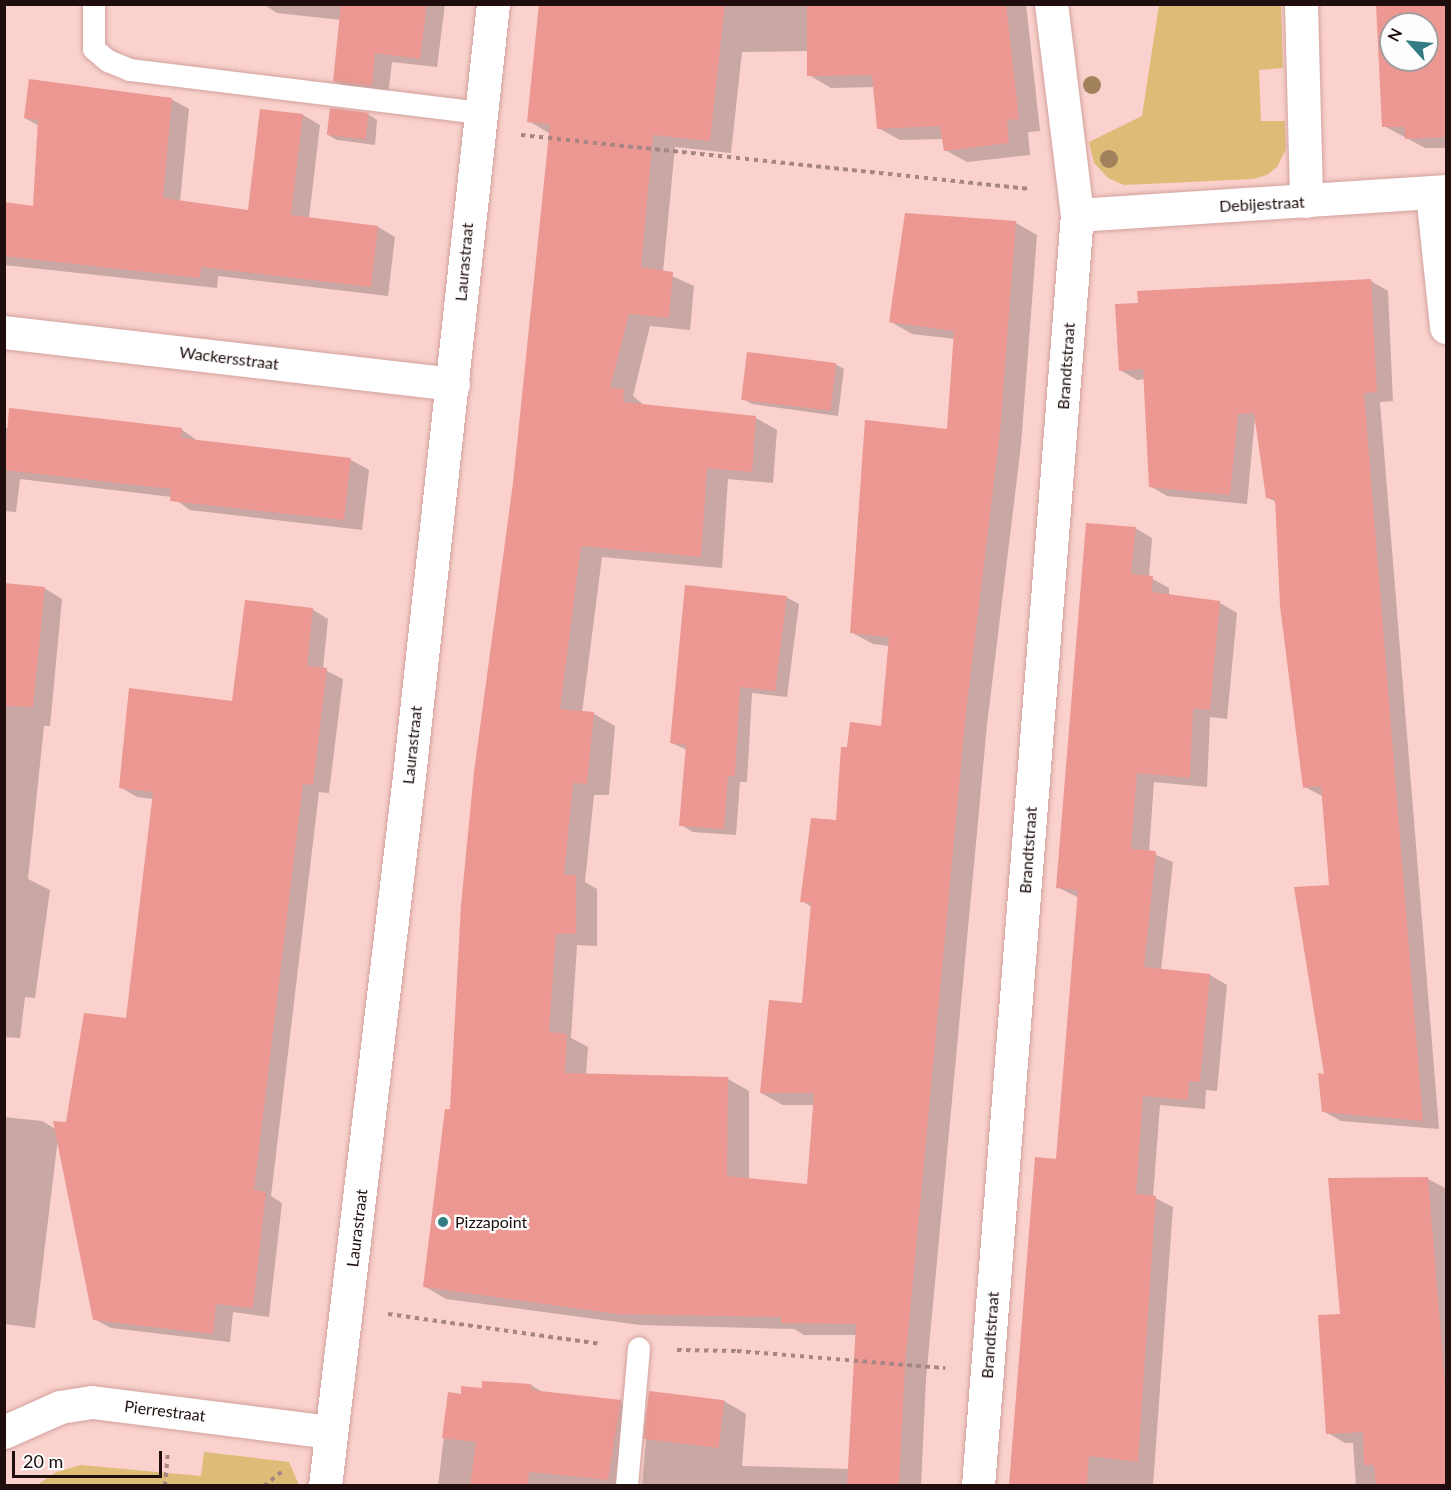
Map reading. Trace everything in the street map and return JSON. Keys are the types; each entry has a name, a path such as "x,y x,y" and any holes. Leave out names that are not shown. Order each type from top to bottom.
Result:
{"street":[{"name":"Laurastraat","path":"325,1485 453,384 493,4"},
{"name":"Brandtstraat","path":"978,1485 1077,215 1051,4"},
{"path":"1301,4 1306,201"},
{"name":"Debijestraat","path":"1077,215 1439,192"},
{"path":"1439,192 1446,327"},
{"name":"Wackersstraat","path":"4,332 453,384"},
{"name":"Pierrestraat","path":"4,1432 60,1407 92,1402 331,1432"}],"lane":[{"path":"94,4 94,49 108,61 130,70 480,113"},
{"path":"627,1485 639,1349"}],"path":[{"path":"515,134 1032,189 1077,215"}],"shaded area":[{"path":"1159,5 1281,5 1283,68 1259,70 1261,121 1285,121 1286,149 1277,167 1267,175 1254,179 1124,185 1108,178 1094,163 1089,142 1142,116"},
{"path":"204,1452 289,1462 299,1485 37,1485 56,1472 81,1465 201,1476"}],"building":[{"path":"341,4 427,4 420,59 375,53 372,86 333,81"},
{"path":"539,4 725,4 710,141 653,135 641,267 673,272 669,318 629,314 610,388 624,389 623,402 756,416 752,472 707,468 701,557 581,546 560,709 594,712 587,784 573,783 564,875 576,875 576,934 556,934 549,1032 567,1034 565,1073 728,1077 727,1176 807,1184 814,1093 760,1093 769,1000 802,1003 811,903 800,902 811,818 836,820 841,747 847,747 850,722 881,726 889,637 850,633 865,420 947,429 954,331 889,322 905,213 1016,221 1000,432 966,712 905,1366 899,1485 847,1485 856,1324 781,1323 781,1317 617,1314 423,1287 445,1109 450,1109 461,905 474,772 513,483 550,124 527,122"},
{"path":"807,4 1006,4 1019,119 1007,120 1009,143 944,151 940,126 877,129 872,75 807,76"},
{"path":"1376,4 1446,4 1446,137 1405,139 1405,127 1382,127 1379,72 1439,72 1439,12 1379,12 1379,66"},
{"path":"29,79 172,98 163,198 248,210 260,109 303,114 291,215 378,226 371,287 201,267 200,278 4,256 4,202 33,206 38,120 24,118"},
{"path":"330,108 369,113 365,140 327,135"},
{"path":"1371,279 1377,392 1364,393 1423,1121 1322,1112 1318,1073 1324,1074 1294,887 1329,885 1321,786 1303,788 1280,606 1275,499 1266,498 1254,413 1238,414 1230,495 1149,487 1143,369 1119,371 1115,304 1138,303 1137,291"},
{"path":"747,352 836,363 830,411 741,400"},
{"path":"9,408 182,428 181,438 351,458 344,520 170,501 171,489 4,470"},
{"path":"1086,523 1136,527 1131,574 1153,576 1152,592 1220,601 1210,710 1193,708 1190,778 1137,773 1131,849 1156,851 1144,967 1210,974 1200,1082 1189,1081 1188,1100 1143,1096 1136,1194 1156,1196 1138,1462 1089,1456 1087,1485 1009,1485 1035,1157 1056,1159 1078,890 1056,888"},
{"path":"4,583 45,587 33,707 4,706"},
{"path":"685,585 787,596 775,691 740,687 735,776 728,776 724,829 679,826 686,745 670,743"},
{"path":"245,600 313,608 307,666 327,668 313,785 303,784 254,1190 266,1192 253,1308 216,1304 213,1334 93,1320 53,1121 66,1122 84,1013 126,1018 153,792 119,788 129,688 232,701"},
{"path":"1428,1177 1446,1397 1446,1485 1376,1485 1374,1465 1364,1465 1363,1432 1326,1434 1318,1315 1340,1314 1328,1178"},
{"path":"482,1381 531,1384 531,1390 621,1400 608,1480 529,1472 528,1485 470,1485 476,1442 442,1438 448,1392 461,1394 461,1386 482,1388"},
{"path":"649,1391 724,1400 719,1448 643,1439"}],"place":[{"name":"Pizzapoint","path":"443,1222"}]}
